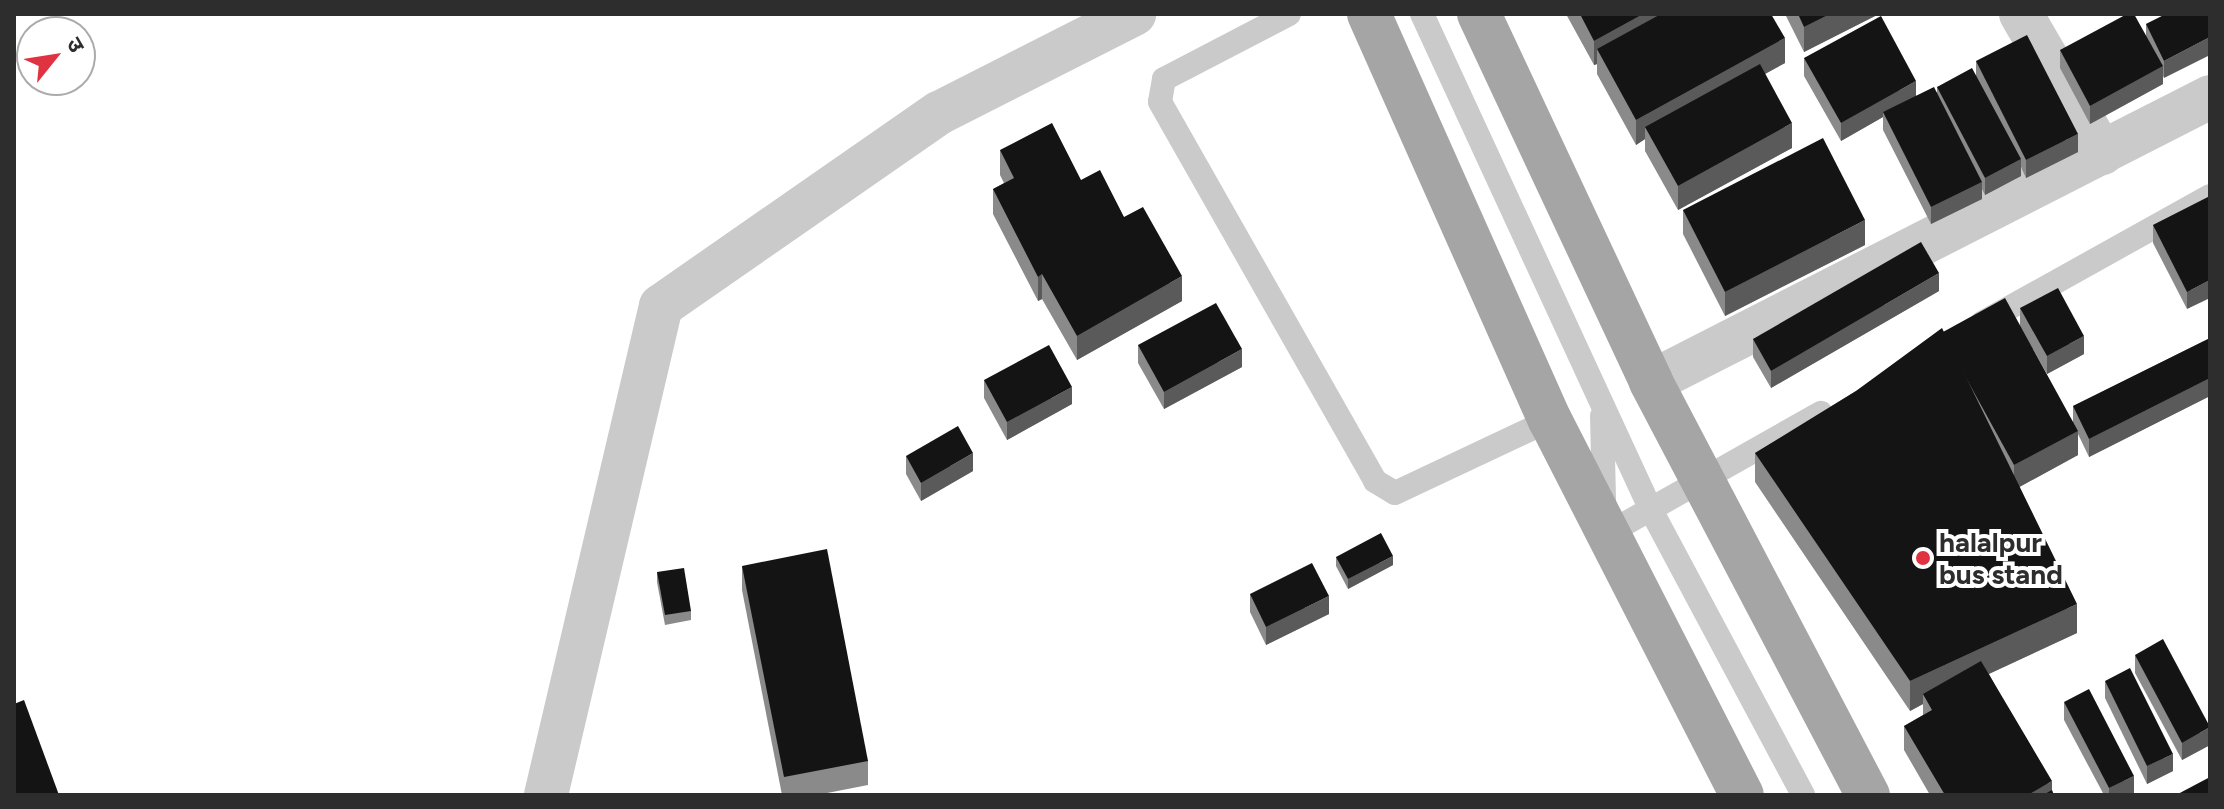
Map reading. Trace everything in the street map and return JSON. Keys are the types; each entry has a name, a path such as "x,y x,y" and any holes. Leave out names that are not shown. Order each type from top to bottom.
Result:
{"main road":[{"path":"1369,14 1550,420 1605,535 1742,795"},
{"path":"1479,14 1651,382 1868,795"}],"street":[{"path":"546,795 661,306 939,113 1134,14"},
{"path":"2021,14 2102,153"},
{"path":"1651,382 2210,97"}],"lane":[{"path":"1289,14 1164,79 1160,102 1375,481 1395,493 1550,420"},
{"path":"1422,14 1651,510 1803,795"},
{"path":"1962,334 2210,196"},
{"path":"1602,405 1605,535 1840,403"}],"building":[{"path":"1580,14 1643,14 1594,41"},
{"path":"1661,14 1771,14 1785,38 1636,120 1597,49"},
{"path":"1798,14 1830,14 1804,27"},
{"path":"2127,14 2134,14 2163,66 2090,106 2060,50"},
{"path":"2166,14 2210,14 2210,37 2164,61 2146,24"},
{"path":"1881,16 1916,81 1841,123 1804,58"},
{"path":"2027,35 2078,134 2026,160 1976,61"},
{"path":"1760,64 1792,123 1678,186 1645,127"},
{"path":"1972,68 2021,159 1985,178 1937,87"},
{"path":"1934,87 1982,182 1931,207 1883,112"},
{"path":"1052,123 1081,180 1100,170 1124,217 1143,207 1182,276 1077,336 1042,274 1038,277 993,189 1014,178 1000,150"},
{"path":"1823,138 1865,220 1725,292 1683,210"},
{"path":"2210,196 2210,280 2187,292 2153,225"},
{"path":"1921,242 1939,273 1771,371 1753,339"},
{"path":"2058,288 2084,336 2047,356 2020,308"},
{"path":"2005,298 2078,431 2014,465 1943,332"},
{"path":"1216,303 1242,349 1164,392 1138,345"},
{"name":"halalpur bus stand","path":"1942,328 2077,604 1910,681 1755,453 1856,391"},
{"path":"2210,338 2210,378 2089,439 2073,406"},
{"path":"1049,345 1072,387 1007,422 984,380"},
{"path":"958,426 973,453 921,483 906,456"},
{"path":"1381,533 1393,556 1348,579 1336,557"},
{"path":"827,549 868,761 784,777 742,566"},
{"path":"1312,563 1329,596 1266,627 1250,594"},
{"path":"684,568 691,611 665,615 657,572"},
{"path":"2163,639 2210,727 2182,743 2135,655"},
{"path":"1981,661 2052,781 2028,795 1945,795 1904,726 1932,710 1923,694"},
{"path":"2130,668 2173,754 2147,766 2105,681"},
{"path":"2089,689 2134,776 2109,788 2064,702"},
{"path":"24,700 59,795 14,795 14,704"},
{"path":"2210,777 2210,795 2176,795"}],"place":[{"name":"halalpur bus stand","path":"1923,558"}]}
